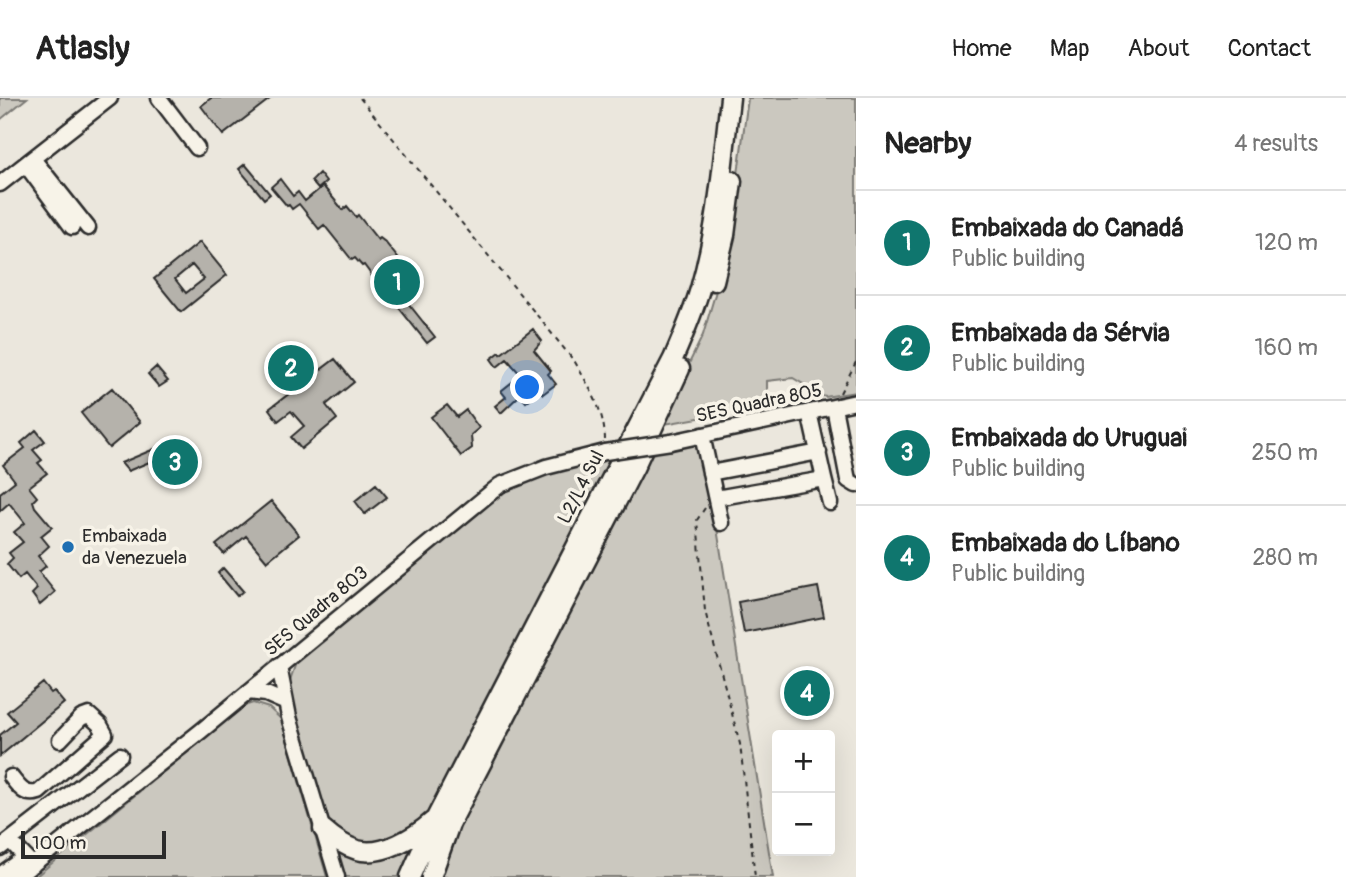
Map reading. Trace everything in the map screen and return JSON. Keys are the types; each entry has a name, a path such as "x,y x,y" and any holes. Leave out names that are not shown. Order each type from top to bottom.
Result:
{"main road":[{"name":"L2/L4 Sul","path":"411,877 436,818 673,359 685,330 706,264 730,98"},
{"name":"L2/L4 Sul","path":"431,877 450,824 635,466 699,326 712,289 725,235 741,98"},
{"path":"323,829 336,840 359,851 387,848 418,834 436,818"}],"street":[{"path":"0,184 110,98"},
{"path":"159,98 197,148"},
{"path":"30,162 72,227"},
{"path":"30,162 88,228"},
{"name":"SES Quadra 805","path":"671,442 856,402"},
{"path":"834,407 850,457 848,480 856,485"},
{"path":"809,412 830,503"},
{"path":"702,435 721,523"},
{"name":"SES Quadra 803","path":"18,877 29,861 248,692 500,485 533,471 605,452 671,442"},
{"path":"710,473 818,453"},
{"path":"716,498 824,479"},
{"path":"283,698 301,648"},
{"path":"274,670 337,877"},
{"path":"248,692 283,698"},
{"path":"11,777 23,791 32,794 39,792 105,734 89,715 81,718 60,740"},
{"path":"0,876 29,861 5,845 120,755"}],"path":[{"path":"360,98 575,362 597,401 605,426 605,452"},
{"path":"834,407 856,362"},
{"path":"716,498 711,499 697,520 705,611 740,744 755,877"}],"shaded area":[{"path":"0,98 27,98 0,120"},
{"path":"748,98 856,98 856,392 825,397 793,378 767,381 767,406 659,425 703,335 728,250"},
{"path":"702,435 773,877 431,877 643,449"},
{"path":"605,452 621,458 436,818 377,857 425,844 410,877 337,877 285,695 301,648 500,485"},
{"path":"253,703 269,708 281,719 327,877 35,877 244,706"}],"building":[{"path":"211,98 271,98 223,135 201,106"},
{"path":"245,164 270,194 264,199 239,169"},
{"path":"319,173 326,182 318,189 311,181"},
{"path":"280,179 293,196 298,192 305,201 323,186 343,210 347,206 378,240 380,238 385,242 401,262 385,274 435,337 427,343 364,265 355,258 352,260 324,225 319,229 299,204 292,209 287,206 271,187"},
{"path":"200,242 227,275 181,312 154,279","holes":["192,265 204,279 186,293 175,279"]},
{"path":"533,329 542,341 534,350 551,371 548,374 556,384 543,394 540,391 526,402 520,395 501,413 495,406 506,397 501,391 521,375 507,359 497,367 491,359"},
{"path":"335,359 354,382 326,405 337,419 301,449 291,437 304,426 291,411 278,421 269,409"},
{"path":"156,367 168,381 159,387 148,374"},
{"path":"112,388 140,422 109,448 81,413"},
{"path":"447,405 457,417 466,410 479,428 471,435 472,448 461,456 431,417"},
{"path":"36,430 45,441 33,450 42,460 38,463 47,473 29,487 37,497 33,501 35,507 52,527 41,536 49,546 38,556 46,566 39,572 55,592 40,605 32,594 37,589 25,574 19,579 7,564 13,558 9,553 23,542 14,532 25,523 9,503 0,511 0,493 15,481 3,465 25,448 21,443"},
{"path":"159,447 166,455 128,471 121,463"},
{"path":"376,484 387,497 365,514 355,501"},
{"path":"271,501 299,535 267,561 246,536 224,554 216,545"},
{"path":"223,568 243,591 237,596 218,573"},
{"path":"818,587 824,617 744,633 738,602"},
{"path":"43,683 64,703 0,756 0,735 16,722 7,712"}],"place":[{"name":"Embaixada do Canadá","path":"397,282"},
{"name":"Embaixada da Sérvia","path":"291,368"},
{"name":"Embaixada do Uruguai","path":"175,462"},
{"name":"Embaixada da Venezuela","path":"68,547"},
{"name":"Embaixada do Líbano","path":"807,693"}]}
